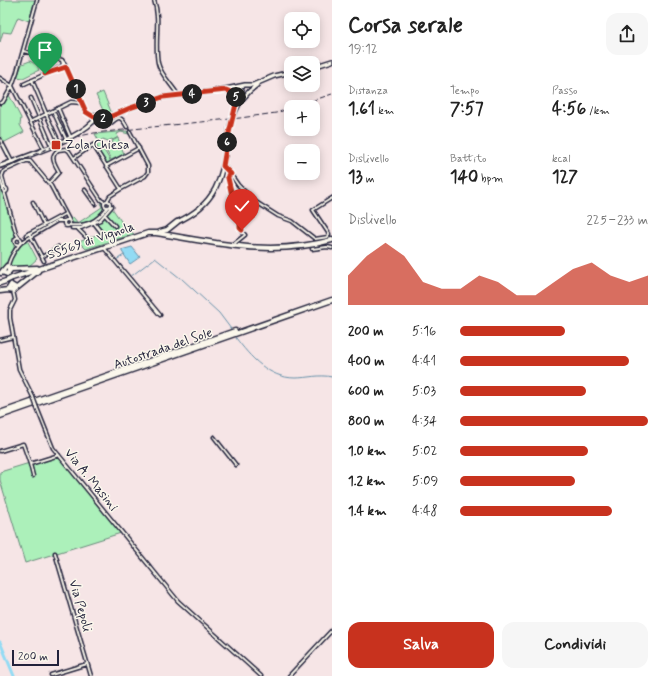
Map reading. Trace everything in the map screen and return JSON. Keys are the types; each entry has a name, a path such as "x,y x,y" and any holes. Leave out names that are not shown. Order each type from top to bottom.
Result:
{"highway":[{"path":"156,233 165,230 177,222"},
{"path":"177,222 173,226 172,230 174,234 180,237"},
{"name":"SS569 di Vignola","path":"0,283 141,234 156,233 232,246 267,249 301,247 332,240"},
{"path":"1,272 9,268 46,267"},
{"path":"0,290 12,290 46,267"},
{"path":"1,272 7,274 9,268"},
{"path":"11,285 12,290"},
{"name":"Autostrada del Sole","path":"0,413 332,299"},
{"name":"Autostrada del Sole","path":"0,416 332,299"}],"main road":[{"path":"320,65 332,61"},
{"path":"234,111 244,96 260,83 274,76 284,74"},
{"path":"0,166 66,139 85,129 95,120 98,115 101,118 106,119 130,108 163,97 226,90 260,83"},
{"path":"235,87 241,89 244,96"},
{"path":"226,90 241,97 244,96"},
{"path":"177,222 197,212 209,200 218,185 237,102 235,94"},
{"path":"95,120 101,118"}],"street":[{"path":"0,103 3,102 12,86 37,0"},
{"path":"154,0 158,18 158,62 160,69 178,95"},
{"path":"23,51 62,60 86,112 102,126 105,127 117,118 120,118 124,120 128,127"},
{"path":"24,84 64,66"},
{"path":"0,78 12,86 44,149"},
{"path":"32,80 59,142"},
{"path":"31,98 51,146"},
{"path":"0,99 3,102"},
{"path":"30,122 73,101 82,103"},
{"path":"58,108 70,136"},
{"path":"54,113 66,139"},
{"path":"72,228 78,229 100,220 105,213 109,198 121,188 145,176 148,172 148,167 130,132"},
{"path":"0,139 12,162"},
{"path":"74,158 93,145 121,188"},
{"path":"106,166 138,148"},
{"path":"49,183 59,172 52,158 59,149 66,149 74,158 101,200 107,202 110,206 106,207"},
{"path":"4,190 3,173 28,161 32,163 49,183 67,220 74,226 81,226 96,219 112,206"},
{"path":"223,166 231,174 238,185 256,202 278,216 292,220 315,239 328,237 329,234 313,210 332,198"},
{"path":"231,174 228,175 228,178 236,213 241,224 240,228 245,235 235,243"},
{"path":"0,179 16,233 15,249 9,268"},
{"path":"85,190 95,204"},
{"path":"33,202 44,225"},
{"path":"105,213 115,226"},
{"path":"15,249 26,239 32,237 57,221 67,220"},
{"path":"64,224 67,220"},
{"path":"64,224 66,226 67,220"},
{"path":"26,235 44,225 67,220"},
{"path":"60,221 64,224"},
{"path":"94,223 101,232"},
{"path":"78,229 86,237"},
{"path":"16,233 22,242"},
{"path":"29,233 44,262"},
{"path":"16,239 26,239"},
{"path":"42,257 58,247"},
{"path":"312,249 327,247 332,248"},
{"path":"105,250 160,315"},
{"path":"7,274 11,285"},
{"name":"Via A. Masini","path":"12,290 15,300 10,314 19,369 33,397 51,444 178,601 261,676"},
{"path":"0,340 13,337"},
{"path":"214,437 236,463 236,465"},
{"path":"0,450 23,444 33,476"},
{"path":"30,464 59,455"},
{"name":"Via Pepoli","path":"55,553 91,676"},
{"path":"289,676 332,630"},
{"path":"50,675 87,664"}],"green space":[{"path":"0,0 35,0 29,21 18,17 11,33 3,32 0,42"},
{"path":"30,61 37,65 39,70 23,78 17,77 22,64"},
{"path":"103,92 112,114 106,117 96,95"},
{"path":"8,93 21,118 20,125 24,132 3,143 0,138 0,104"},
{"path":"127,131 129,134 121,132 117,134 118,137 113,140 108,141 103,139 100,141 111,162 107,164 96,146 100,143 95,134"},
{"path":"118,138 124,154 111,160 105,148 113,143 112,141"},
{"path":"0,179 15,233 14,248 11,256 27,240 37,259 28,267 11,267 0,272"},
{"path":"102,202 103,211 90,221 82,224 74,224 70,219 73,217 78,223 102,207 100,203"},
{"path":"112,208 125,227 134,234 86,249 79,242 101,233 94,224 102,219"},
{"path":"59,454 121,533 25,563 0,480 0,472"}],"water":[{"path":"132,247 140,257 130,264 121,250"}],"waterway":[{"path":"109,252 128,275"},
{"path":"116,260 124,255"},
{"path":"130,277 155,258 180,278"},
{"path":"182,279 219,313 231,329"},
{"path":"236,338 254,359 261,365 277,374 295,378 318,376 332,377"},
{"path":"0,642 14,676"}],"railway":[{"path":"314,100 332,94"},
{"path":"0,169 75,137 94,133 240,118 276,113 284,110"}],"place":[{"name":"Zola Chiesa","path":"56,145"}],"route":[{"path":"45,74 63,66 66,67 86,112 91,116 94,117 95,115 98,115 105,119 130,108 167,96 226,90 235,94 236,104 223,166 231,174 228,175 228,178 236,213 240,219 240,228 242,230"}]}
